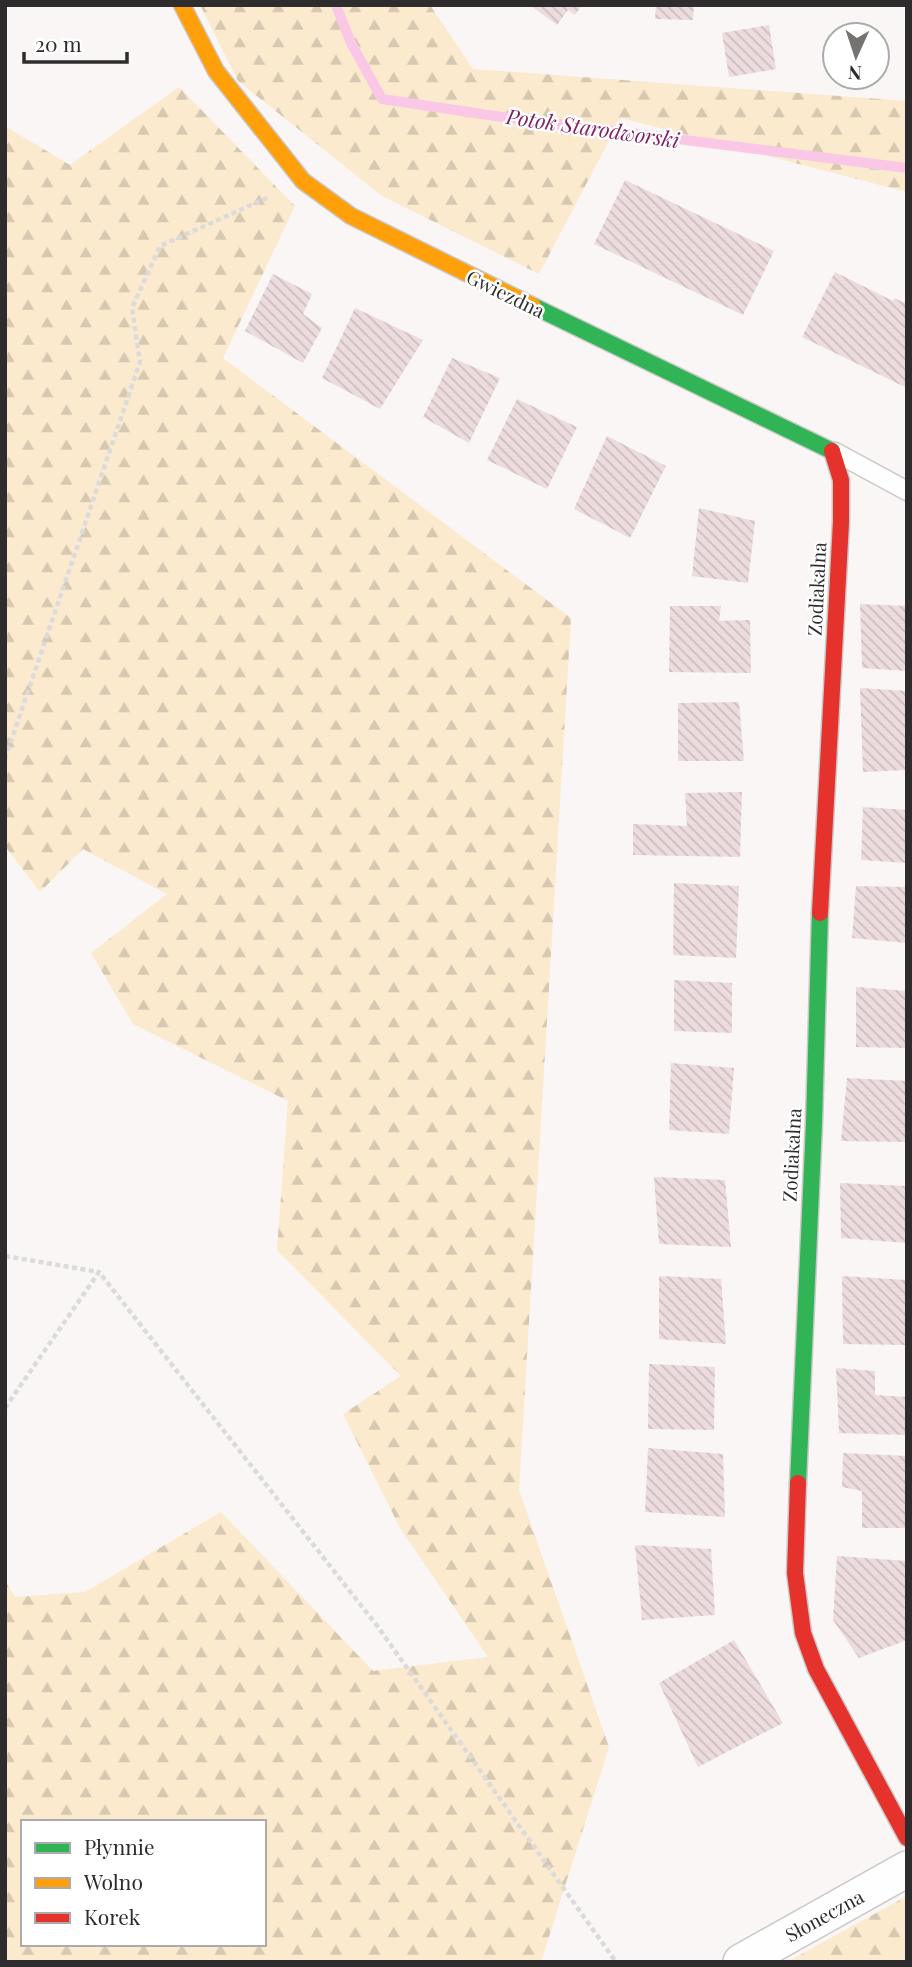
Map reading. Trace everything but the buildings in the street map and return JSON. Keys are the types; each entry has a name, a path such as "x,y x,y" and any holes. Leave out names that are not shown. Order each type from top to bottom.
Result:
{"street":[{"name":"Gwiezdna","path":"182,5 216,71 303,181 351,216 703,390 832,450"},
{"name":"Zodiakalna","path":"832,450 841,480 841,522 820,921 795,1573 803,1633 816,1669 907,1838"},
{"name":"Słoneczna","path":"741,1962 907,1869"}],"lane":[{"name":"Gwiezdna","path":"832,450 907,491"}],"path":[{"path":"5,759 140,362 132,308 160,246 303,181"},
{"path":"5,1256 99,1272 378,1627 616,1962"},
{"path":"5,1408 99,1272"}],"green space":[{"path":"200,5 430,5 473,69 907,101 907,192 621,118 539,274 382,196 238,81"},
{"path":"179,87 295,206 223,358 571,618 519,1490 609,1747 541,1962 5,1962 5,1581 15,1597 85,1592 221,1512 373,1671 488,1657 400,1528 343,1414 401,1376 277,1250 288,1101 133,1024 91,953 167,894 83,849 40,892 5,846 5,126 70,165"},
{"path":"907,1896 907,1962 787,1962"}],"waterway":[{"name":"Potok Starodworski","path":"336,5 351,43 382,99 495,116 907,168"}],"traffic: fast":[{"path":"533,306 832,451"},
{"path":"798,1483 814,1123 820,913"}],"traffic: slow":[{"path":"182,5 216,71 303,181 351,216 533,306"}],"traffic: jam":[{"path":"820,913 841,522 841,480 832,451"},
{"path":"798,1483 795,1573 803,1633 816,1669 907,1838"}]}
